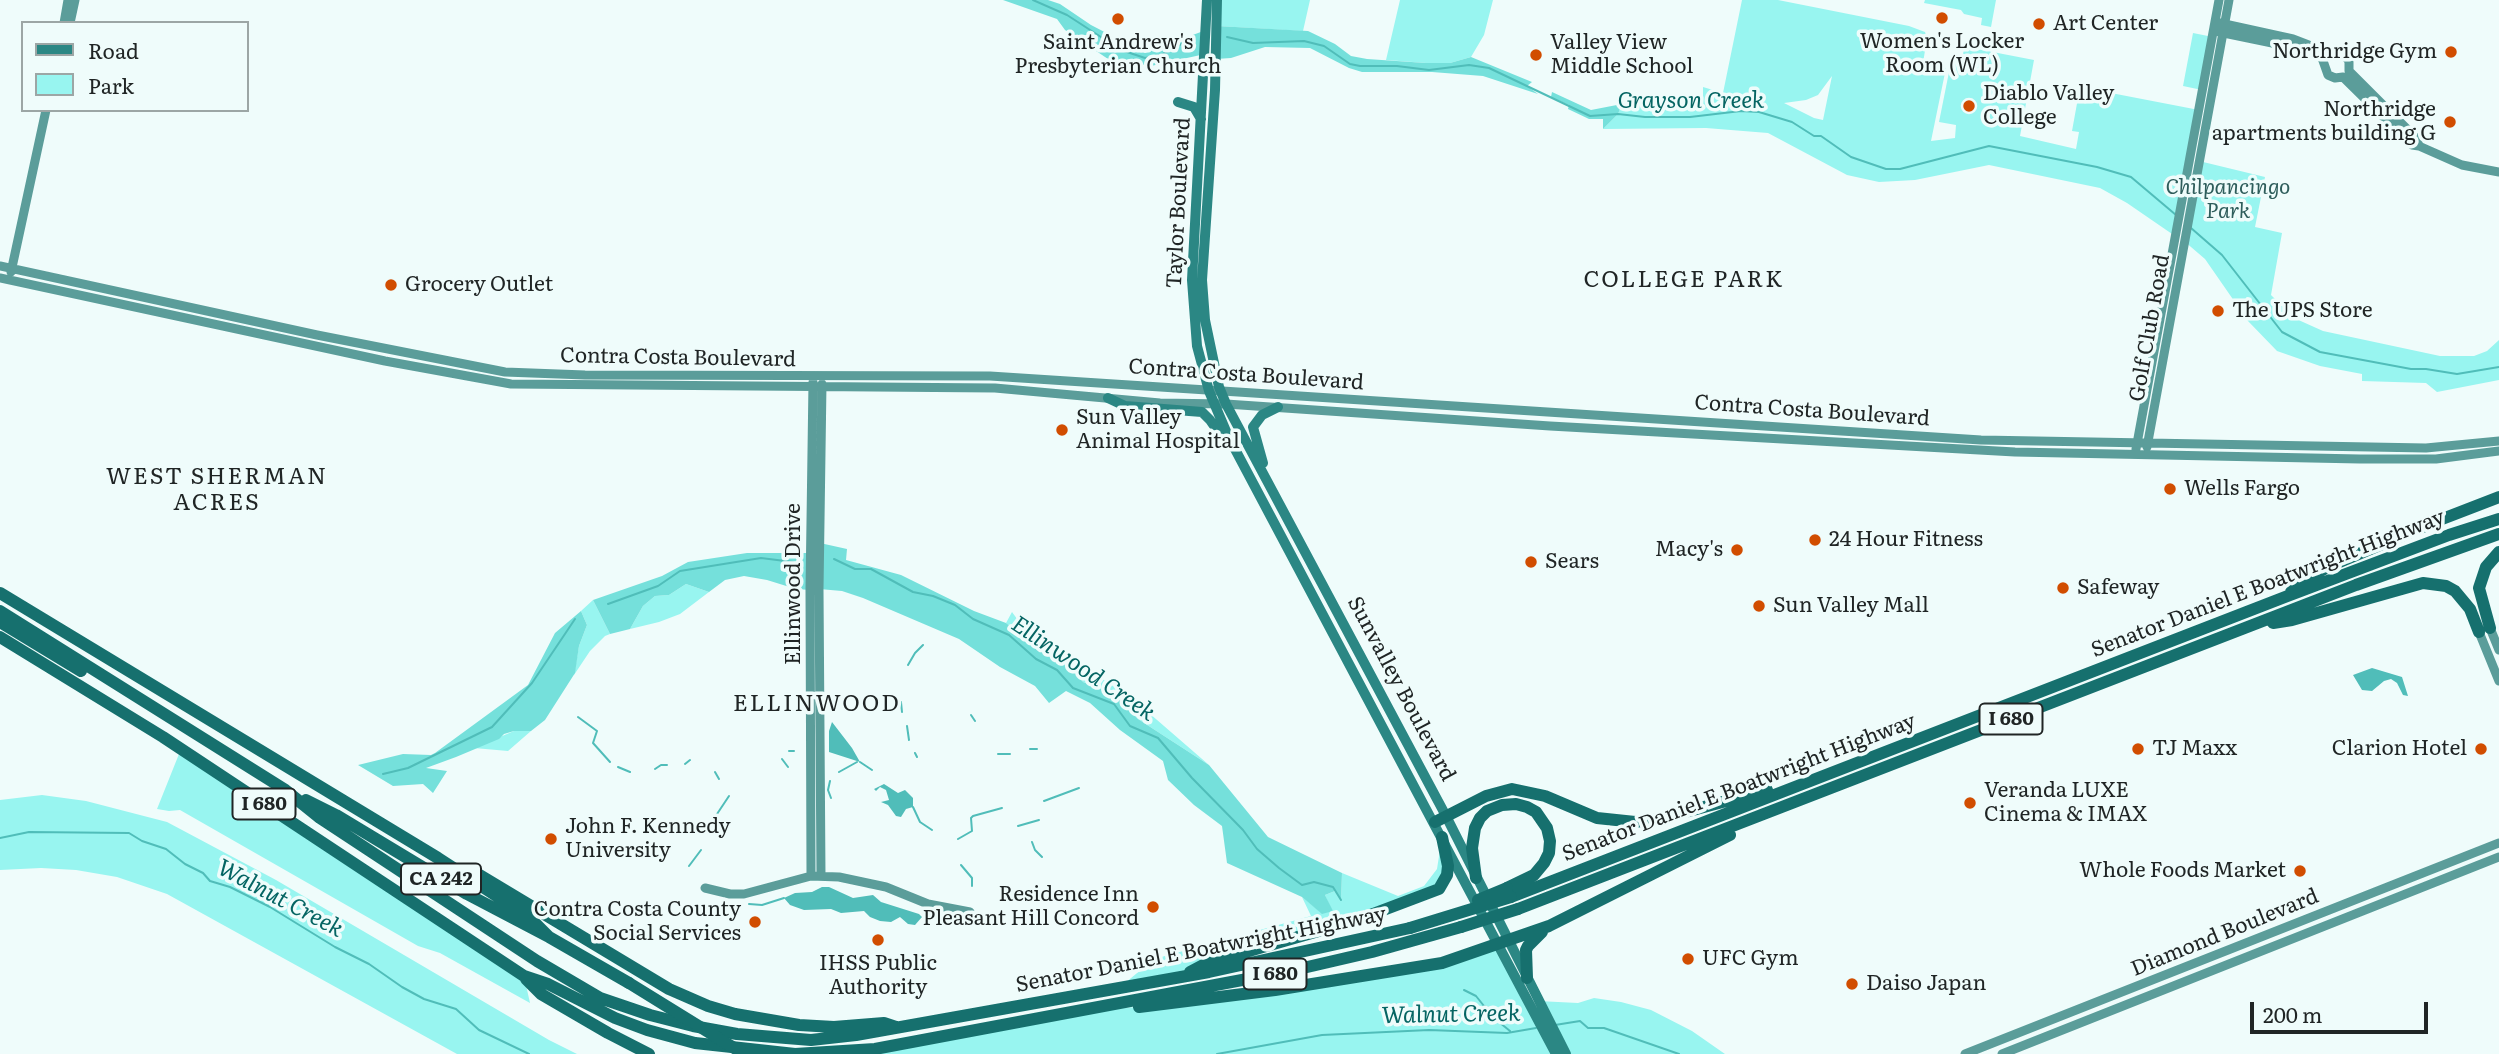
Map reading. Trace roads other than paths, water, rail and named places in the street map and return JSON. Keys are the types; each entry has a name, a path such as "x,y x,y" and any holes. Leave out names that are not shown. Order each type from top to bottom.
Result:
{"highway":[{"path":"2285,597 2305,579 2330,566 2499,497"},
{"name":"Senator Daniel E Boatwright Highway","path":"0,611 284,789 320,818 537,961 600,998 693,1026 767,1038 811,1040 901,1029 1209,972 1410,928 1785,789 2449,535 2499,519"},
{"name":"Senator Daniel E Boatwright Highway","path":"0,637 163,737 524,976 548,984 615,1018 679,1040 795,1054 875,1049 1290,971 1461,928 1518,909 1776,810 2357,584 2499,534"},
{"path":"2485,630 2479,588 2486,567 2499,552"},
{"path":"2245,628 2292,620 2424,583 2446,586 2455,591 2485,630"},
{"path":"0,593 529,917 549,937"},
{"name":"I 680","path":"0,622 162,720 299,810 320,818"},
{"name":"CA 242","path":"284,789 629,983 744,1054"},
{"path":"1440,819 1486,796 1512,789 1545,796 1597,818 1635,822 1663,818 1762,790 1785,789"},
{"path":"332,794 413,835 669,989 708,1006 735,1014 799,1025 834,1027 884,1023 901,1029"},
{"path":"1476,878 1472,848 1475,828 1480,818 1487,811 1502,805 1516,804 1527,807 1536,812 1547,828 1549,853 1534,874 1509,892"},
{"path":"1086,1009 1141,1007 1288,988 1442,963 1549,926 1681,861 1776,810"},
{"path":"1181,976 1207,963 1357,920 1439,889 1447,876 1448,866 1443,837"},
{"path":"1527,978 1525,954 1528,946 1549,926"},
{"path":"524,976 541,994 649,1054"}],"main road":[{"path":"64,21 68,0"},
{"path":"70,21 75,0"},
{"name":"Taylor Boulevard","path":"1207,0 1192,280 1197,346 1209,391 1220,404"},
{"name":"Taylor Boulevard","path":"1217,0 1215,90 1202,280 1209,342 1221,391 1220,404"},
{"name":"Golf Club Road","path":"2141,455 2137,443 2179,239 2189,212 2219,28 2220,0"},
{"name":"Golf Club Road","path":"2141,455 2147,444 2179,239 2181,203 2219,28 2229,0"},
{"path":"2219,28 2305,42 2332,54 2340,53 2347,58 2350,65 2346,74 2335,78 2325,70 2325,63 2332,54"},
{"path":"2219,28 2305,49 2317,54 2325,63"},
{"path":"2346,74 2412,145 2462,166 2499,172"},
{"path":"1178,102 1196,108 1202,120"},
{"path":"4,279 12,268 46,112"},
{"name":"Contra Costa Boulevard","path":"0,266 501,372 818,377 990,376 1971,439 2409,448 2438,448 2499,441"},
{"name":"Contra Costa Boulevard","path":"4,279 316,346 506,383 995,388 1108,398 1942,449 2372,459 2436,458 2499,451"},
{"name":"Ellinwood Drive","path":"816,876 810,590 818,377"},
{"path":"1108,398 1125,406 1202,412 1227,445 1238,454"},
{"path":"1311,409 1322,405 1345,405 1348,399"},
{"name":"Sunvalley Boulevard","path":"1220,404 1238,454 1440,819 1476,878 1503,943 1527,978 1531,996"},
{"name":"Sunvalley Boulevard","path":"1220,404 1299,540 1440,819 1443,837 1531,996"},
{"path":"1272,490 1252,430 1259,418 1278,407"},
{"path":"2372,459 2377,454 2401,455 2409,448"},
{"path":"1265,504 1276,507 1292,536 1299,540"},
{"path":"2485,630 2499,650"},
{"path":"2485,630 2499,681"},
{"name":"Diamond Boulevard","path":"1965,1054 2499,844"},
{"name":"Diamond Boulevard","path":"2001,1054 2499,857"},
{"path":"705,888 744,894 816,876 864,880 928,904 970,912"},
{"path":"1531,996 1556,1054"},
{"path":"1531,996 1566,1054"}],"waterway":[{"name":"Grayson Creek","path":"1033,0 1067,15 1121,50 1145,58 1161,55 1185,42"},
{"name":"Grayson Creek","path":"1227,37 1253,43 1304,41 1324,46 1350,64 1360,66 1397,66 1429,70 1469,65 1489,68 1590,116 1618,114 1690,117 1741,111 1759,112 1792,122 1814,136 1821,136 1851,157 1886,169 1900,169 1989,146 2097,167 2131,177 2176,215"},
{"name":"Grayson Creek","path":"2191,228 2222,255 2282,332 2320,352 2411,369 2457,374 2499,367"},
{"name":"Ellinwood Creek","path":"608,604 658,586 680,571 761,558 793,562"},
{"name":"Ellinwood Creek","path":"834,559 855,569 871,569 913,592 955,605 973,619 1009,635 1036,659 1057,670 1073,688 1114,704 1130,726 1158,738 1192,778 1243,830 1257,849 1279,868 1302,885 1314,882 1333,887 1341,900"},
{"name":"Ellinwood Creek","path":"383,774 408,768 492,727 532,683 575,619"},
{"path":"908,665 923,645"},
{"path":"901,702 902,712"},
{"path":"971,715 975,721"},
{"path":"578,717 597,731 593,743 610,762"},
{"path":"907,726 909,740"},
{"path":"1030,749 1037,749"},
{"path":"789,751 794,751"},
{"path":"915,753 917,757"},
{"path":"998,754 1010,754"},
{"path":"782,759 788,767"},
{"path":"685,764 690,760"},
{"path":"839,772 857,762"},
{"path":"860,762 872,770"},
{"path":"655,769 667,765"},
{"path":"618,767 630,772"},
{"path":"715,772 719,779"},
{"path":"830,781 828,790 831,798"},
{"path":"1044,801 1079,788"},
{"path":"713,820 729,796"},
{"path":"913,807 920,822 932,830"},
{"path":"958,839 972,831 973,816 1002,808"},
{"path":"1018,826 1039,820"},
{"name":"Walnut Creek","path":"0,838 29,832 129,833 142,841 166,849 185,864 203,873 210,881 230,887 270,907 424,999 456,1009 479,1030 529,1054"},
{"path":"1032,842 1042,857"},
{"path":"689,866 701,850"},
{"path":"961,865 972,878 972,886"},
{"path":"749,904 762,905 784,898"},
{"name":"Ellinwood Creek","path":"1464,990 1493,1010 1494,1018 1510,1031"},
{"name":"Walnut Creek","path":"1555,1025 1580,1021 1588,1028 1604,1028 1679,1054"},
{"name":"Walnut Creek","path":"1217,1054 1322,1035 1429,1030 1507,1033 1536,1028"}],"place":[{"name":"Women's Locker Room (WL)","path":"1942,18"},
{"name":"Saint Andrew's Presbyterian Church","path":"1118,19"},
{"name":"Art Center","path":"2039,24"},
{"name":"Northridge Gym","path":"2451,52"},
{"name":"Valley View Middle School","path":"1536,55"},
{"name":"Diablo Valley College","path":"1969,106"},
{"name":"Northridge apartments building G","path":"2450,122"},
{"name":"Grocery Outlet","path":"391,285"},
{"name":"The UPS Store","path":"2218,311"},
{"name":"Sun Valley Animal Hospital","path":"1062,430"},
{"name":"Wells Fargo","path":"2170,489"},
{"name":"24 Hour Fitness","path":"1815,540"},
{"name":"Macy's","path":"1737,550"},
{"name":"Sears","path":"1531,562"},
{"name":"Safeway","path":"2063,588"},
{"name":"Sun Valley Mall","path":"1759,606"},
{"name":"TJ Maxx","path":"2138,749"},
{"name":"Clarion Hotel","path":"2481,749"},
{"name":"Veranda LUXE Cinema & IMAX","path":"1970,803"},
{"name":"John F. Kennedy University","path":"551,839"},
{"name":"Whole Foods Market","path":"2300,871"},
{"name":"Residence Inn Pleasant Hill Concord","path":"1153,907"},
{"name":"Contra Costa County Social Services","path":"755,922"},
{"name":"IHSS Public Authority","path":"878,940"},
{"name":"UFC Gym","path":"1688,959"},
{"name":"Daiso Japan","path":"1852,984"}],"district":[{"name":"COLLEGE PARK","path":"1684,280"},
{"name":"WEST SHERMAN ACRES","path":"217,490"},
{"name":"ELLINWOOD","path":"817,704"}],"park label":[{"name":"Chilpancingo Park","path":"2228,200"}]}
